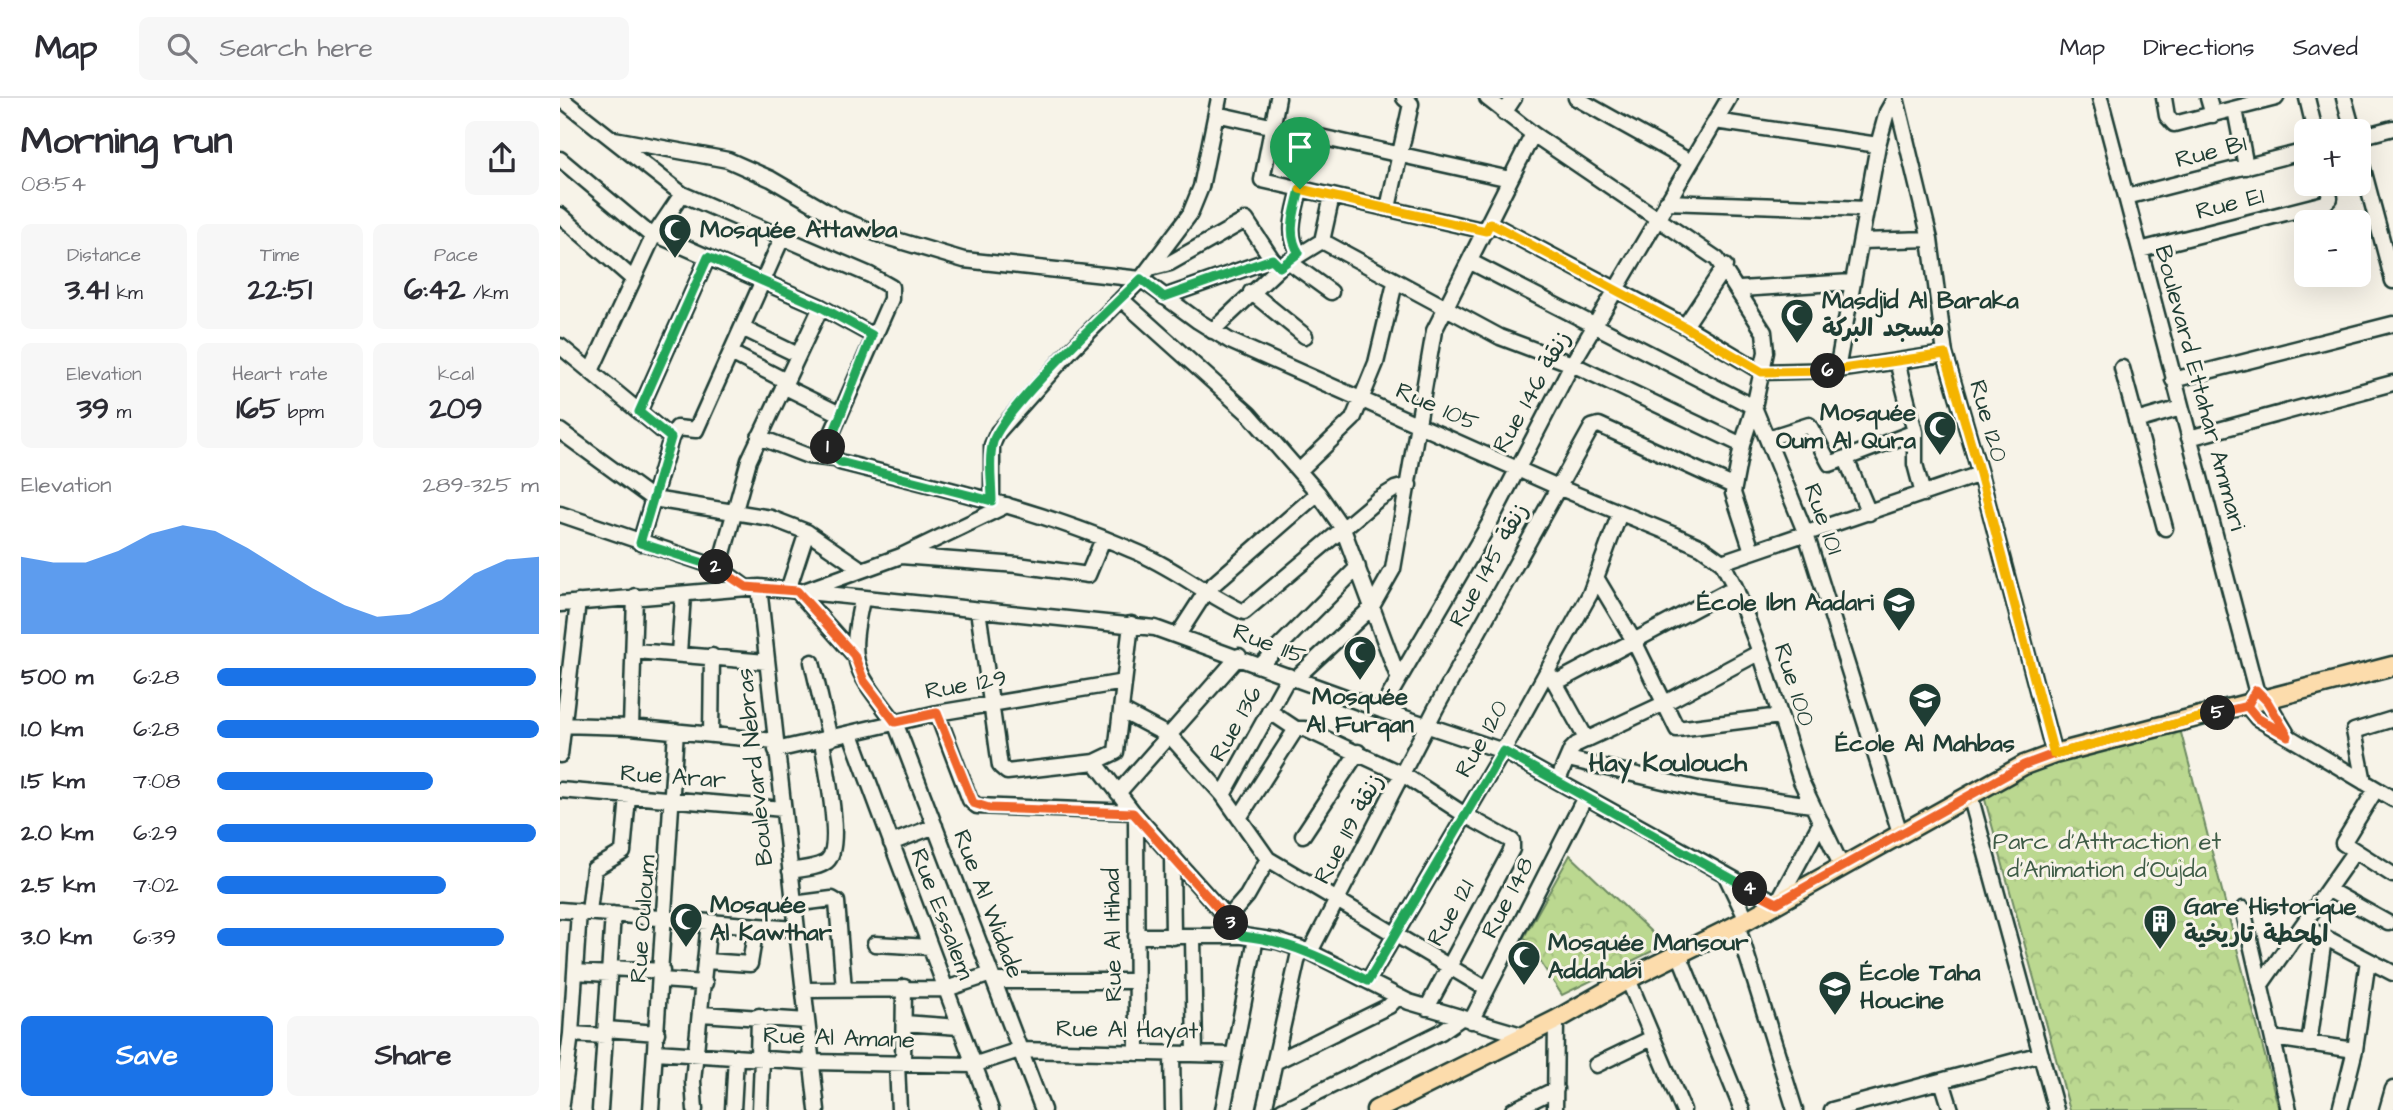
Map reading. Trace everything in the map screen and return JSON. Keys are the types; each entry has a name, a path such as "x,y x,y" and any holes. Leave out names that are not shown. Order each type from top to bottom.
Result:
{"main road":[{"path":"1376,1110 1556,1020 1628,979 1742,922 1901,836 2014,769 2054,754 2247,706 2262,695 2393,666"}],"street":[{"path":"560,98 682,194 887,284 891,299 872,335 828,442 835,459"},
{"path":"992,501 992,445 998,432 1022,401 1145,274 1195,204 1220,98"},
{"path":"1278,98 1261,178 1332,196 1488,227 1685,327 1762,372 1837,370 1945,354"},
{"path":"1388,208 1411,104 1404,98"},
{"path":"1486,98 1533,134 1657,216 1725,267 1740,289 1767,338 1754,407 1733,486 1734,498 1752,551"},
{"path":"1504,113 1514,98"},
{"path":"1576,98 1689,161"},
{"name":"Rue 146 زنقة","path":"1381,710 1489,524 1572,363 1728,98"},
{"path":"1837,370 1878,145 1887,111 1896,98"},
{"name":"Rue 120","path":"1896,98 1930,239 1945,354 1980,474 2054,754"},
{"name":"Boulevard Ettahar Ammari","path":"2100,98 2180,408 2262,695 2288,736"},
{"path":"2164,98 2172,124 2276,98"},
{"path":"2208,98 2213,115"},
{"path":"2307,98 2312,119"},
{"path":"2344,98 2350,119"},
{"path":"2235,109 2246,167"},
{"path":"1216,114 1510,179"},
{"path":"1715,121 1878,145"},
{"path":"2371,134 2393,128"},
{"name":"Rue 136","path":"1223,795 1269,711 1292,677 1371,608 1393,569 1434,331 1533,134"},
{"path":"612,139 728,160 771,179 836,217 883,236 964,260 1145,274 1246,220 1285,260 1331,292"},
{"name":"Rue B1","path":"2126,197 2294,154"},
{"path":"560,159 654,236 821,307 872,335"},
{"path":"1212,331 1285,260 1292,241 1291,231 1300,189"},
{"path":"591,371 654,236 682,194"},
{"path":"1322,241 1332,196"},
{"name":"Rue E1","path":"2140,250 2325,203 2327,196"},
{"path":"2370,196 2393,281"},
{"path":"1667,202 1867,209"},
{"path":"560,215 633,279"},
{"path":"640,543 671,438 677,428 696,430 782,238"},
{"path":"1861,241 1930,239"},
{"path":"1164,297 1285,260 1322,241"},
{"path":"1322,241 1395,283 1517,344 1572,363 1742,445"},
{"path":"639,412 708,257"},
{"path":"1471,262 1754,407"},
{"path":"1685,327 1725,267"},
{"name":"Rue 105","path":"1145,274 1164,297 1212,331 1558,487 1702,547 1722,562"},
{"path":"1740,289 1852,282"},
{"path":"1300,470 1348,427 1376,363 1395,283"},
{"path":"1251,292 1305,336"},
{"path":"1121,299 1249,414 1318,493 1343,529 1398,677"},
{"path":"719,568 749,460 821,307"},
{"path":"2173,380 2393,324"},
{"path":"742,328 798,355"},
{"path":"560,346 671,438"},
{"path":"731,353 840,414"},
{"path":"1897,361 1915,432 1915,464 1923,494"},
{"path":"2122,368 2165,528"},
{"path":"2189,438 2393,383"},
{"name":"Rue 101","path":"1754,407 1806,534 1901,836"},
{"path":"2136,421 2180,408"},
{"name":"Rue 145 زنقة","path":"1428,726 1592,427 1599,425 1733,486"},
{"path":"1768,438 1810,425 1828,462 1846,459 1915,432"},
{"path":"560,431 653,499 771,518 807,532 861,569"},
{"path":"759,438 808,456 835,459 1007,505 1103,539 1151,558 1247,611 1388,492 1409,485"},
{"path":"1846,459 1869,513"},
{"path":"1722,562 1980,474"},
{"path":"1178,635 1207,590 1318,493"},
{"path":"807,532 796,591 901,556 1007,505"},
{"name":"Rue 120","path":"1368,981 1503,751 1597,579 1620,513"},
{"name":"Rue 115","path":"560,514 719,568 752,587 862,600 1131,624 1178,635 1381,710 1503,751 1777,903"},
{"path":"901,556 1018,565 1088,575 1103,539"},
{"name":"Rue 100","path":"1722,562 1735,587 1760,652 1812,805 1842,867"},
{"path":"1261,665 1358,567"},
{"path":"1597,579 1634,641 1676,727 1682,730 1780,716"},
{"path":"560,604 752,587"},
{"name":"Boulevard Nebras","path":"752,587 766,662 817,1110"},
{"path":"1555,683 1735,587"},
{"name":"Rue Al Widade","path":"796,591 854,655 864,681 895,722 1043,1110"},
{"path":"678,653 683,595"},
{"path":"631,727 636,651 635,596"},
{"path":"854,655 862,600"},
{"path":"560,755 565,670 578,602"},
{"path":"978,610 1000,766 1003,771 1095,762 1116,752 1131,624"},
{"path":"636,651 766,662"},
{"path":"1558,780 1574,746 1665,703 1760,652"},
{"path":"711,735 712,656"},
{"path":"1118,793 1171,737 1239,656"},
{"path":"790,871 824,863 834,853 835,834 826,740 812,662"},
{"path":"1547,668 1587,740"},
{"name":"Rue 129","path":"562,725 631,727 776,745 826,740 937,713 1124,682"},
{"path":"2247,706 2257,718 2393,799"},
{"path":"1122,711 1171,737 1223,795 1268,859 1447,968 1488,989"},
{"path":"1269,711 1296,729 1305,729 1404,775 1465,816"},
{"path":"937,713 970,800 989,808 1134,814"},
{"path":"2393,719 2354,731 2370,785 2344,841 2354,852 2393,875"},
{"name":"Rue 119 زنقة","path":"1264,1110 1305,950 1337,901 1428,726"},
{"path":"1239,818 1296,729"},
{"name":"Rue Ouloum","path":"651,1110 666,918 676,732"},
{"name":"Rue Essalem","path":"851,734 991,1110"},
{"path":"1303,835 1358,752"},
{"path":"1568,759 1676,785 1812,805"},
{"path":"1095,762 1134,814 1227,919 1249,937"},
{"name":"Rue Arar","path":"560,790 782,809"},
{"path":"1970,795 2056,1110"},
{"path":"561,1110 584,911 594,869 623,852 628,797"},
{"name":"Rue 148","path":"1466,1019 1488,989 1586,797"},
{"name":"Rue Al Itihad","path":"1134,814 1137,1053"},
{"name":"Rue 121","path":"1427,1008 1512,849 1510,840 1465,816"},
{"path":"1777,903 1821,822"},
{"path":"891,843 934,826"},
{"path":"2262,983 2354,852"},
{"path":"1172,857 1172,937"},
{"path":"1227,919 1247,896 1268,859"},
{"path":"1725,874 1742,922 1795,1110"},
{"path":"2329,890 2388,923"},
{"path":"793,904 832,899 837,902 844,989"},
{"path":"2243,909 2289,1110"},
{"path":"560,910 795,929"},
{"path":"600,1110 613,914"},
{"path":"695,1110 693,1081 698,1054 709,922"},
{"path":"2303,926 2393,973"},
{"path":"706,961 750,964 756,927"},
{"path":"1136,936 1249,937 1305,950 1398,997 1524,1036"},
{"path":"1193,937 1195,1054"},
{"path":"1223,1110 1234,1055 1249,937"},
{"path":"2309,1044 2324,938"},
{"path":"875,944 930,947"},
{"path":"1679,954 1742,1110"},
{"path":"2340,1110 2355,1050 2368,960"},
{"path":"575,972 609,971 705,983"},
{"path":"804,990 904,987 946,989 992,977 1136,981"},
{"path":"1628,979 1683,1110"},
{"path":"899,1110 904,987"},
{"path":"1275,1062 1389,1006 1398,997"},
{"path":"702,1014 807,1021"},
{"path":"759,1016 760,1110"},
{"path":"1282,1110 1466,1019"},
{"path":"1555,1110 1556,1020"},
{"path":"904,1023 959,1027"},
{"path":"571,1034 657,1033"},
{"path":"1596,1065 1652,1038"},
{"path":"2273,1038 2355,1050"},
{"name":"Rue Al Hayat","path":"1019,1050 1234,1055"},
{"name":"Rue Al Amane","path":"656,1052 811,1062 973,1065 1019,1050"},
{"path":"1172,1054 1172,1110"},
{"path":"1832,1110 1855,1107 2041,1054"},
{"path":"733,1110 736,1057"},
{"path":"1942,1081 1951,1110"},
{"path":"1513,1110 1556,1089"},
{"path":"2387,1110 2393,1089"}],"green space":[{"name":"Parc d'Attraction et d'Animation d'Oujda","path":"2180,729 2279,1110 2070,1110 1984,796 2017,772"},
{"path":"1570,855 1665,945 1562,995 1524,937"}],"place":[{"name":"Mosquée Attawba","path":"675,260"},
{"name":"Masdjid Al Baraka مسجد البركة","path":"1797,345"},
{"name":"Mosquée Oum Al Qura","path":"1940,457"},
{"name":"École Ibn Aadari","path":"1899,633"},
{"name":"Mosquée Al Furqan","path":"1360,682"},
{"name":"École Al Mahbas","path":"1925,729"},
{"name":"Mosquée Al Kawthar","path":"686,949"},
{"name":"Gare Historique المحطة تاريخية","path":"2160,951"},
{"name":"Mosquée Mansour Addahabi","path":"1524,987"},
{"name":"École Taha Houcine","path":"1835,1017"}],"district":[{"name":"Hay Koulouch","path":"1668,763"}],"route":[{"path":"1300,189 1291,231 1292,241 1299,253 1280,267 1272,259 1164,297 1141,279 1121,299 1022,401 998,432 992,445 992,501 835,459 828,448 828,442 872,335 821,307 708,257 639,412 671,438 640,543 719,568 746,587 797,591 854,655 864,681 895,722 937,713 970,800 977,806 1133,813 1243,936 1277,941 1300,948 1368,981 1503,751 1777,903 1901,836 2000,777 2054,754 2132,734 2247,706 2256,690 2267,701 2288,736 2257,718 2247,706 2054,754 1980,474 1945,354 1837,370 1762,372 1685,327 1490,223 1486,231 1300,189"}]}
